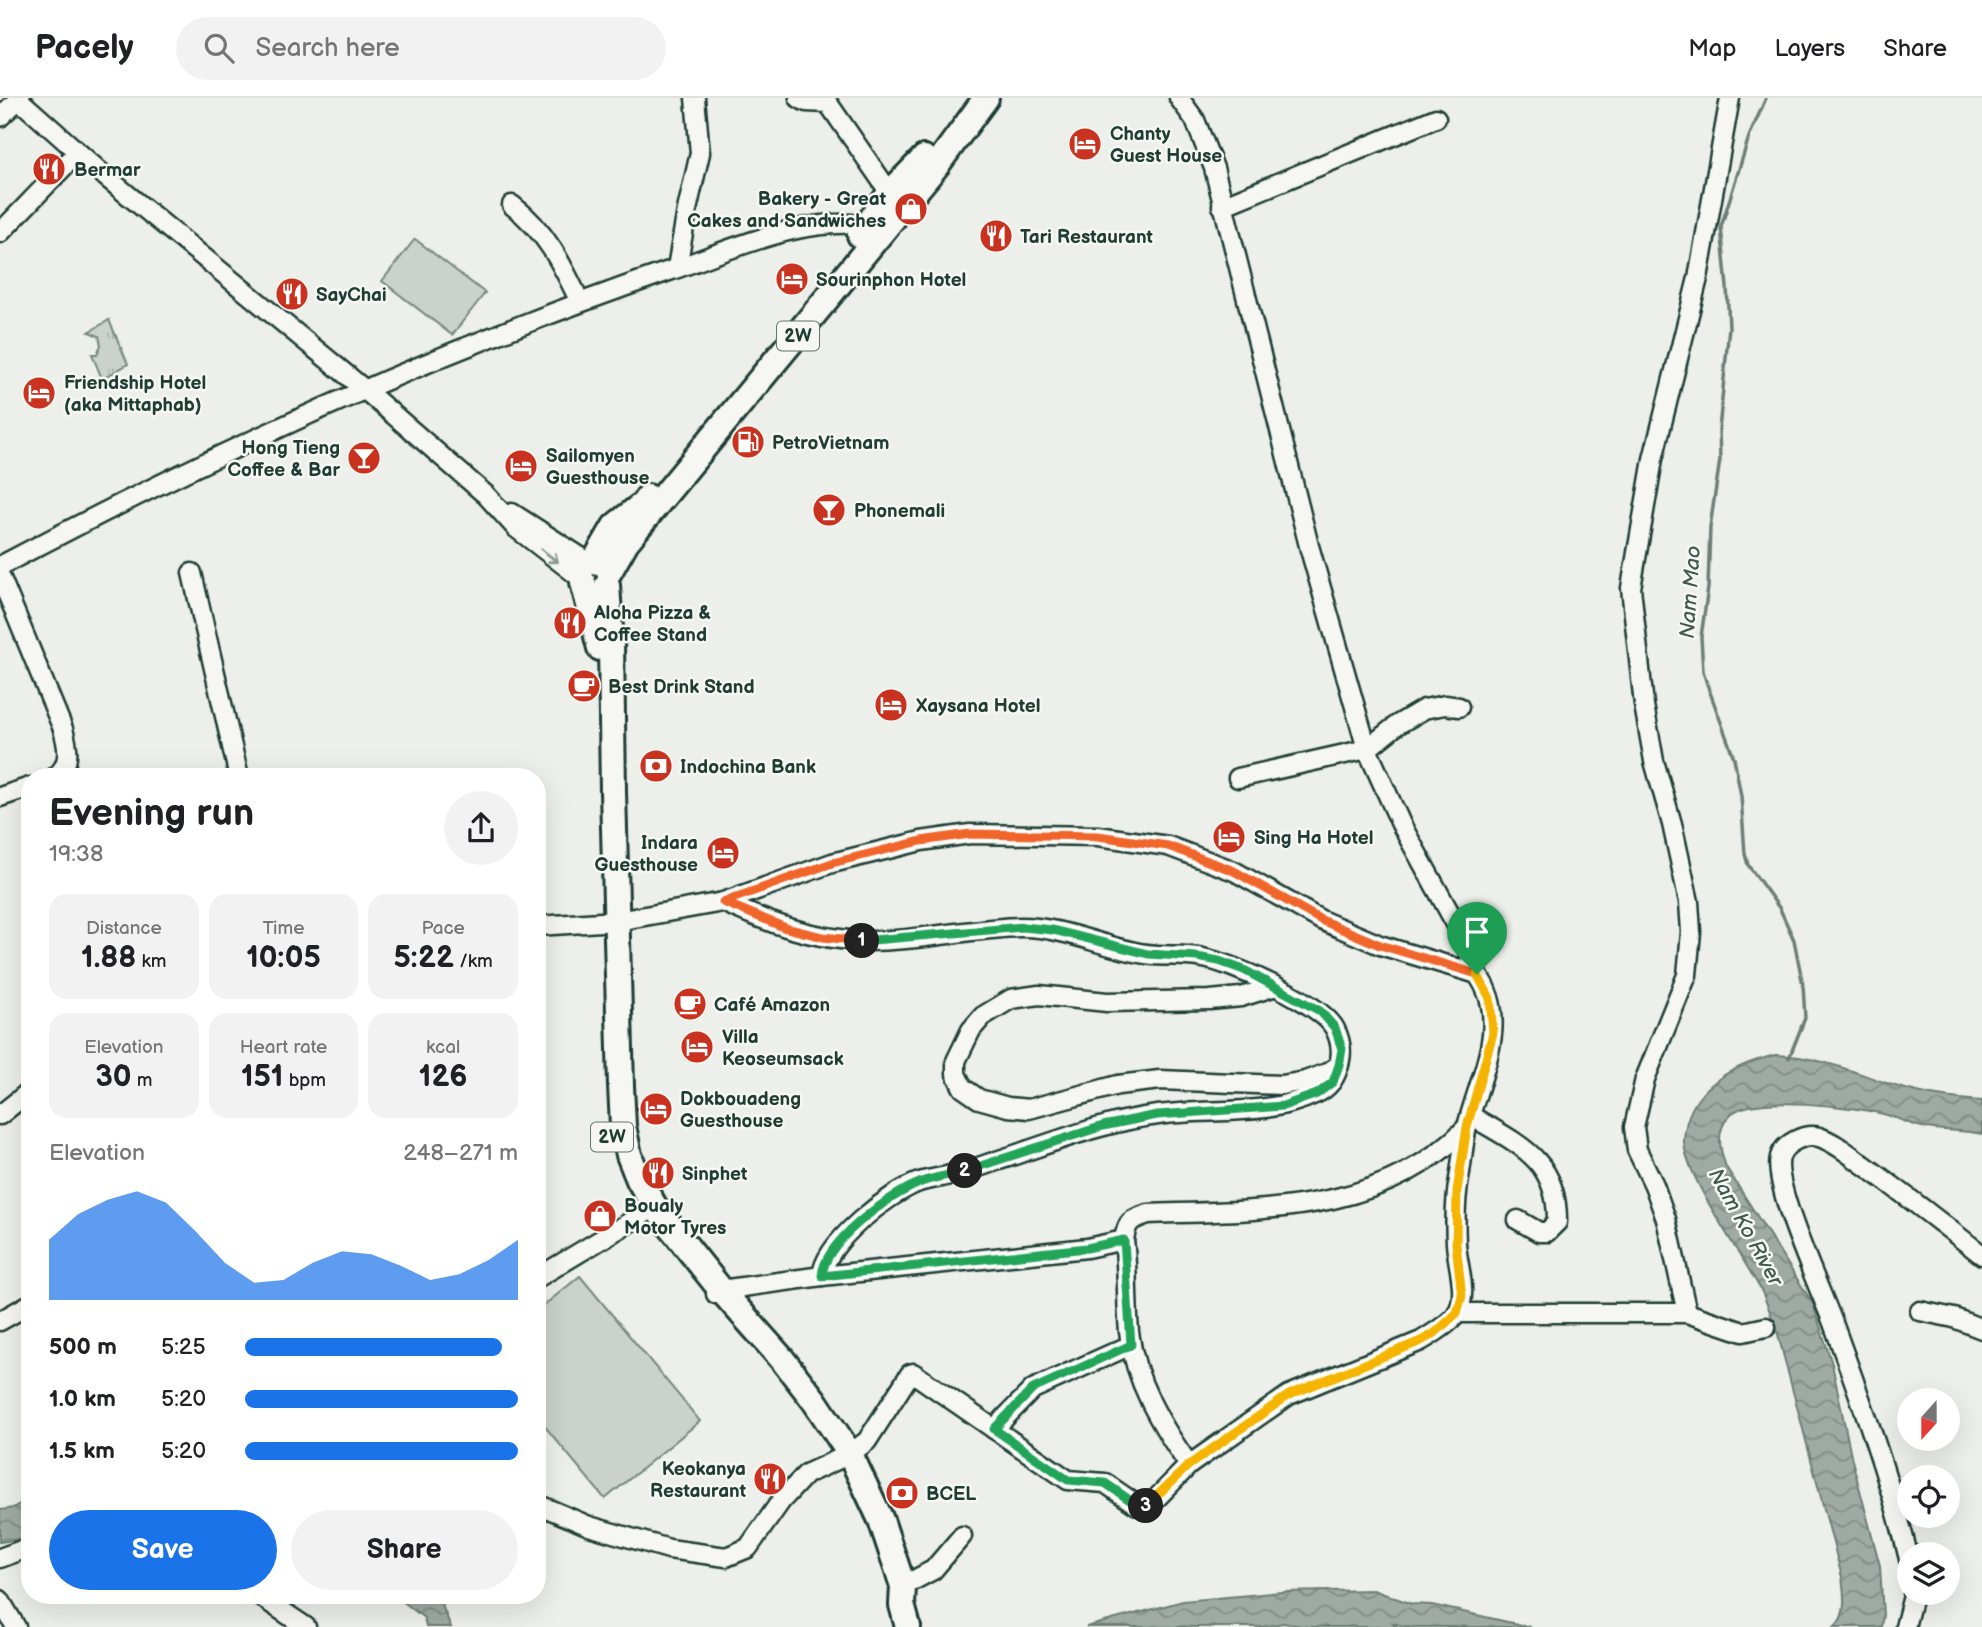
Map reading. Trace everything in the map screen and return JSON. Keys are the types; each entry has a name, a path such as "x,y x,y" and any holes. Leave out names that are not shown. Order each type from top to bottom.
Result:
{"highway":[{"name":"2W","path":"905,1610 889,1591 869,1524 844,1457 814,1400 782,1359 716,1294 649,1211 629,1155 623,1126 611,922 612,792 606,642 594,574 615,526 643,504 678,455 876,228 968,98"},
{"name":"2W","path":"898,198 986,98"}],"street":[{"path":"677,268 700,153 695,98"},
{"path":"799,98 806,102 828,103 898,198"},
{"path":"546,1508 589,1526 669,1549 726,1557 748,1548 781,1501 806,1474 844,1457 867,1441 913,1373 1068,1480 1105,1483 1137,1505 1149,1506 1189,1465 1289,1395 1421,1341 1435,1333 1457,1313 1462,1296 1456,1244 1457,1191 1469,1121 1493,1033 1490,998 1462,937 1401,824 1367,749 1308,546 1214,168 1195,120 1179,98"},
{"path":"1687,1313 1666,1219 1654,1185 1637,1150 1633,1127 1644,1079 1687,975 1691,932 1689,902 1672,824 1654,761 1646,716 1631,588 1653,459 1698,278 1730,98"},
{"path":"0,117 18,99 77,153 365,390 486,495 516,528 594,574"},
{"path":"1222,206 1436,118"},
{"path":"0,233 77,153"},
{"path":"512,205 527,217 558,255 580,302"},
{"path":"0,566 127,498 365,390 580,302 726,249 769,237 829,224 876,228"},
{"path":"192,573 237,768"},
{"path":"0,576 63,729 68,748 66,763 62,768"},
{"path":"1238,778 1367,749 1397,725 1424,709 1446,705 1459,707"},
{"path":"0,797 21,790"},
{"path":"546,926 611,922 723,902 832,863 921,841 970,834 1098,836 1168,846 1234,871 1321,920 1380,945 1477,974"},
{"path":"723,902 762,919 823,937 865,941 1023,927 1053,930 1148,954 1219,961 1244,970 1320,1011 1335,1028 1342,1049 1333,1082 1317,1094 1283,1106 1157,1115 1067,1137 960,1173 919,1182 891,1197 863,1217 825,1261 822,1276"},
{"path":"1273,987 1241,997 1210,1000 1107,1002 1039,995 1011,999 983,1016 971,1030 956,1061 956,1074 963,1088 979,1099 1008,1107 1029,1109 1118,1085 1160,1080 1282,1085 1327,1073 1339,1065"},
{"path":"0,1115 21,1098"},
{"path":"1469,1121 1512,1140 1544,1168 1552,1185 1557,1222 1547,1232 1539,1232 1518,1220"},
{"path":"1189,1465 1141,1384 1131,1345 1124,1240 1126,1226 1132,1219 1148,1214 1276,1209 1358,1194 1405,1174 1450,1145 1469,1121"},
{"path":"1905,1542 1899,1514 1842,1348 1792,1219 1780,1175 1780,1157 1789,1144 1803,1137 1818,1136 1839,1147 1899,1190 1982,1255"},
{"path":"546,1273 649,1211"},
{"path":"716,1294 822,1276 1087,1248 1124,1240"},
{"path":"0,1321 21,1309"},
{"path":"1920,1311 1954,1318 1982,1329"},
{"path":"1457,1313 1687,1313 1743,1332 1766,1327"},
{"path":"994,1429 1033,1389 1131,1345"},
{"path":"905,1610 933,1570 962,1536"},
{"path":"0,1558 21,1550"},
{"path":"0,1600 16,1627"},
{"path":"272,1604 306,1627"},
{"path":"1905,1627 1911,1605"}],"green space":[{"path":"415,239 485,293 452,335 382,281"},
{"path":"109,320 128,364 102,379 92,354 97,354 101,345 99,336 89,332"},
{"path":"580,1276 700,1421 605,1499 546,1428 546,1304"}],"water":[{"name":"Nam Ko River","path":"1776,1055 1825,1062 1922,1093 1982,1101 1982,1134 1926,1128 1887,1115 1853,1109 1780,1103 1740,1109 1729,1116 1720,1135 1726,1167 1813,1304 1832,1364 1852,1460 1880,1566 1883,1615 1881,1627 1834,1627 1843,1611 1842,1577 1776,1327 1762,1292 1703,1194 1686,1154 1684,1139 1687,1121 1693,1106 1703,1093 1715,1082 1743,1065"},
{"path":"21,1503 21,1539 0,1542 0,1510 13,1508"},
{"path":"1373,1590 1412,1604 1432,1605 1530,1627 1407,1627 1393,1623 1397,1627 1308,1627 1283,1623 1263,1627 1086,1627 1183,1601 1282,1592"},
{"path":"406,1604 441,1604 451,1627 426,1627 424,1618"}],"waterway":[{"name":"Nam Mao","path":"1766,98 1749,137 1721,227 1729,327 1719,430 1720,460 1710,527 1708,588 1701,637 1703,671 1734,758 1748,865 1780,909 1794,940 1803,985 1805,1018 1789,1058"}],"place":[{"name":"Chanty Guest House","path":"1085,144"},
{"name":"Bermar","path":"49,169"},
{"name":"Bakery - Great Cakes and Sandwiches","path":"911,209"},
{"name":"Tari Restaurant","path":"996,236"},
{"name":"Sourinphon Hotel","path":"792,279"},
{"name":"SayChai","path":"292,294"},
{"name":"Friendship Hotel (aka Mittaphab)","path":"39,393"},
{"name":"PetroVietnam","path":"748,442"},
{"name":"Hong Tieng Coffee & Bar","path":"364,458"},
{"name":"Sailomyen Guesthouse","path":"521,466"},
{"name":"Phonemali","path":"829,510"},
{"name":"Aloha Pizza & Coffee Stand","path":"570,623"},
{"name":"Best Drink Stand","path":"584,686"},
{"name":"Xaysana Hotel","path":"891,705"},
{"name":"Indochina Bank","path":"656,766"},
{"name":"Sing Ha Hotel","path":"1229,837"},
{"name":"Indara Guesthouse","path":"723,853"},
{"name":"Café Amazon","path":"690,1004"},
{"name":"Villa Keoseumsack","path":"697,1047"},
{"name":"Dokbouadeng Guesthouse","path":"656,1109"},
{"name":"Sinphet","path":"658,1173"},
{"name":"Boualy Motor Tyres","path":"600,1216"},
{"name":"Keokanya Restaurant","path":"770,1479"},
{"name":"BCEL","path":"902,1493"}],"route":[{"path":"970,834 1098,836 1168,846 1234,871 1321,920 1380,945 1477,974 1490,998 1493,1033 1467,1127 1457,1191 1456,1244 1462,1296 1457,1313 1435,1333 1421,1341 1289,1395 1189,1465 1149,1506 1143,1507 1105,1483 1068,1480 994,1429 1033,1389 1131,1345 1124,1240 1087,1248 900,1270 822,1276 822,1266 863,1217 891,1197 919,1182 992,1163 1103,1126 1157,1115 1283,1106 1317,1094 1333,1082 1339,1065 1342,1049 1335,1028 1320,1011 1244,970 1219,961 1148,954 1053,930 1023,927 865,941 823,937 786,928 723,902 832,863 921,841 970,834"}]}
